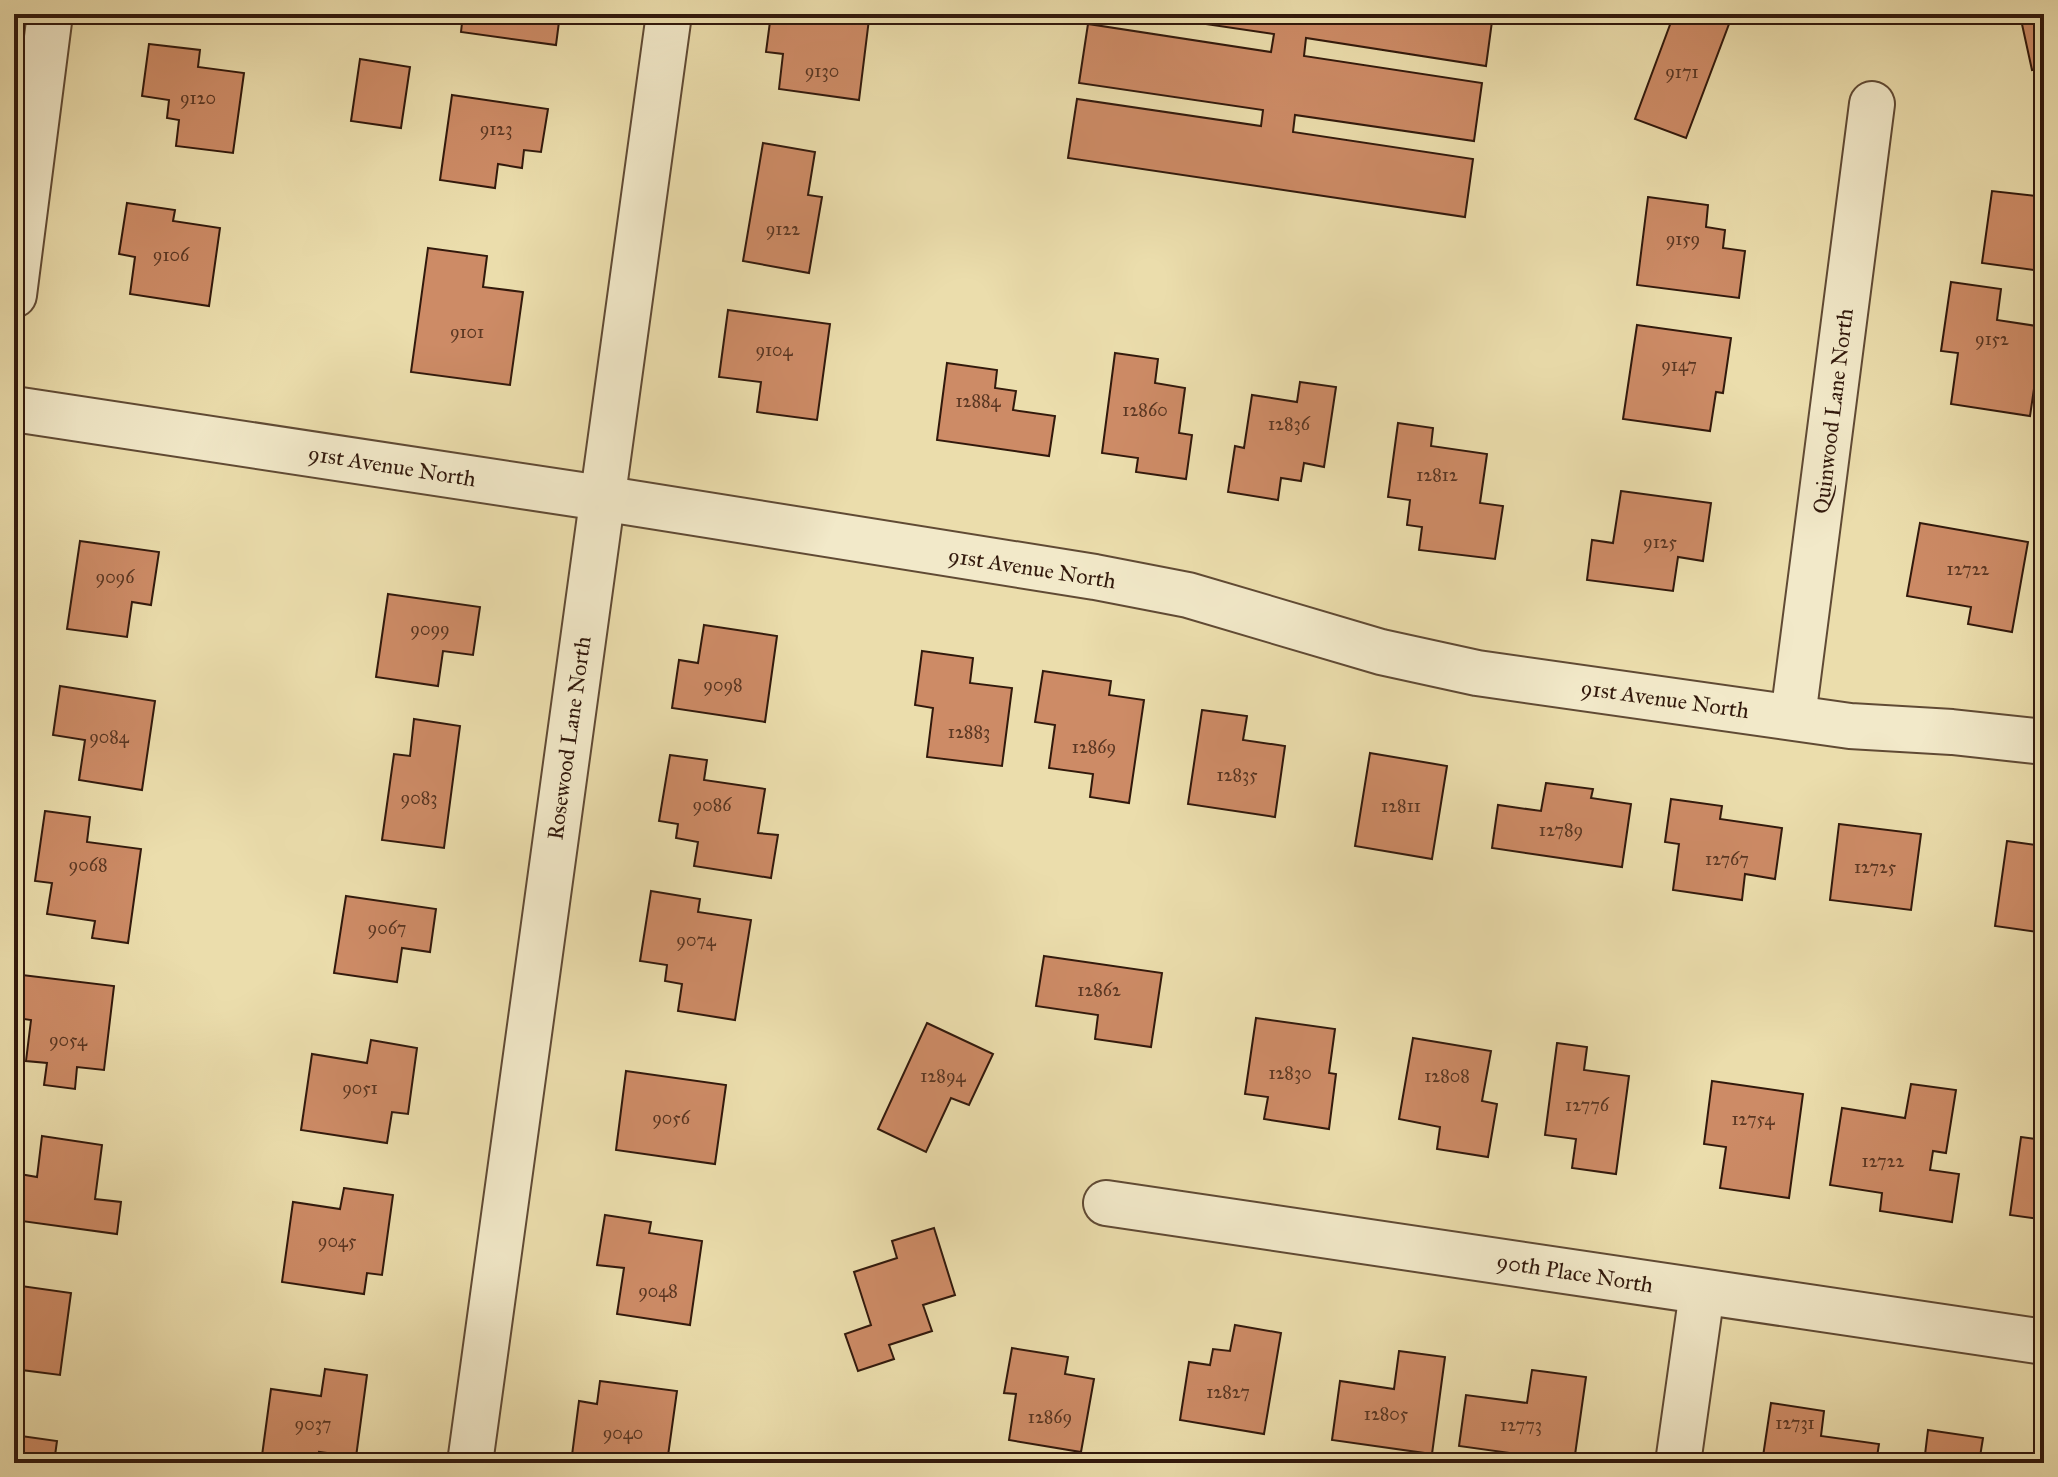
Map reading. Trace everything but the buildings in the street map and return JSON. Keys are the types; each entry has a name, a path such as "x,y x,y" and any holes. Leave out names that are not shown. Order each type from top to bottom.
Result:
{"street":[{"path":"14,295 50,14"},
{"name":"Rosewood Lane North","path":"470,1463 669,14"},
{"name":"Quinwood Lane North","path":"1793,717 1872,104"},
{"name":"91st Avenue North","path":"14,409 1095,577 1188,595 1381,652 1477,673 1850,726 1952,732 2044,742"},
{"name":"90th Place North","path":"1106,1203 2044,1342"},
{"path":"1678,1463 1702,1292"}]}
